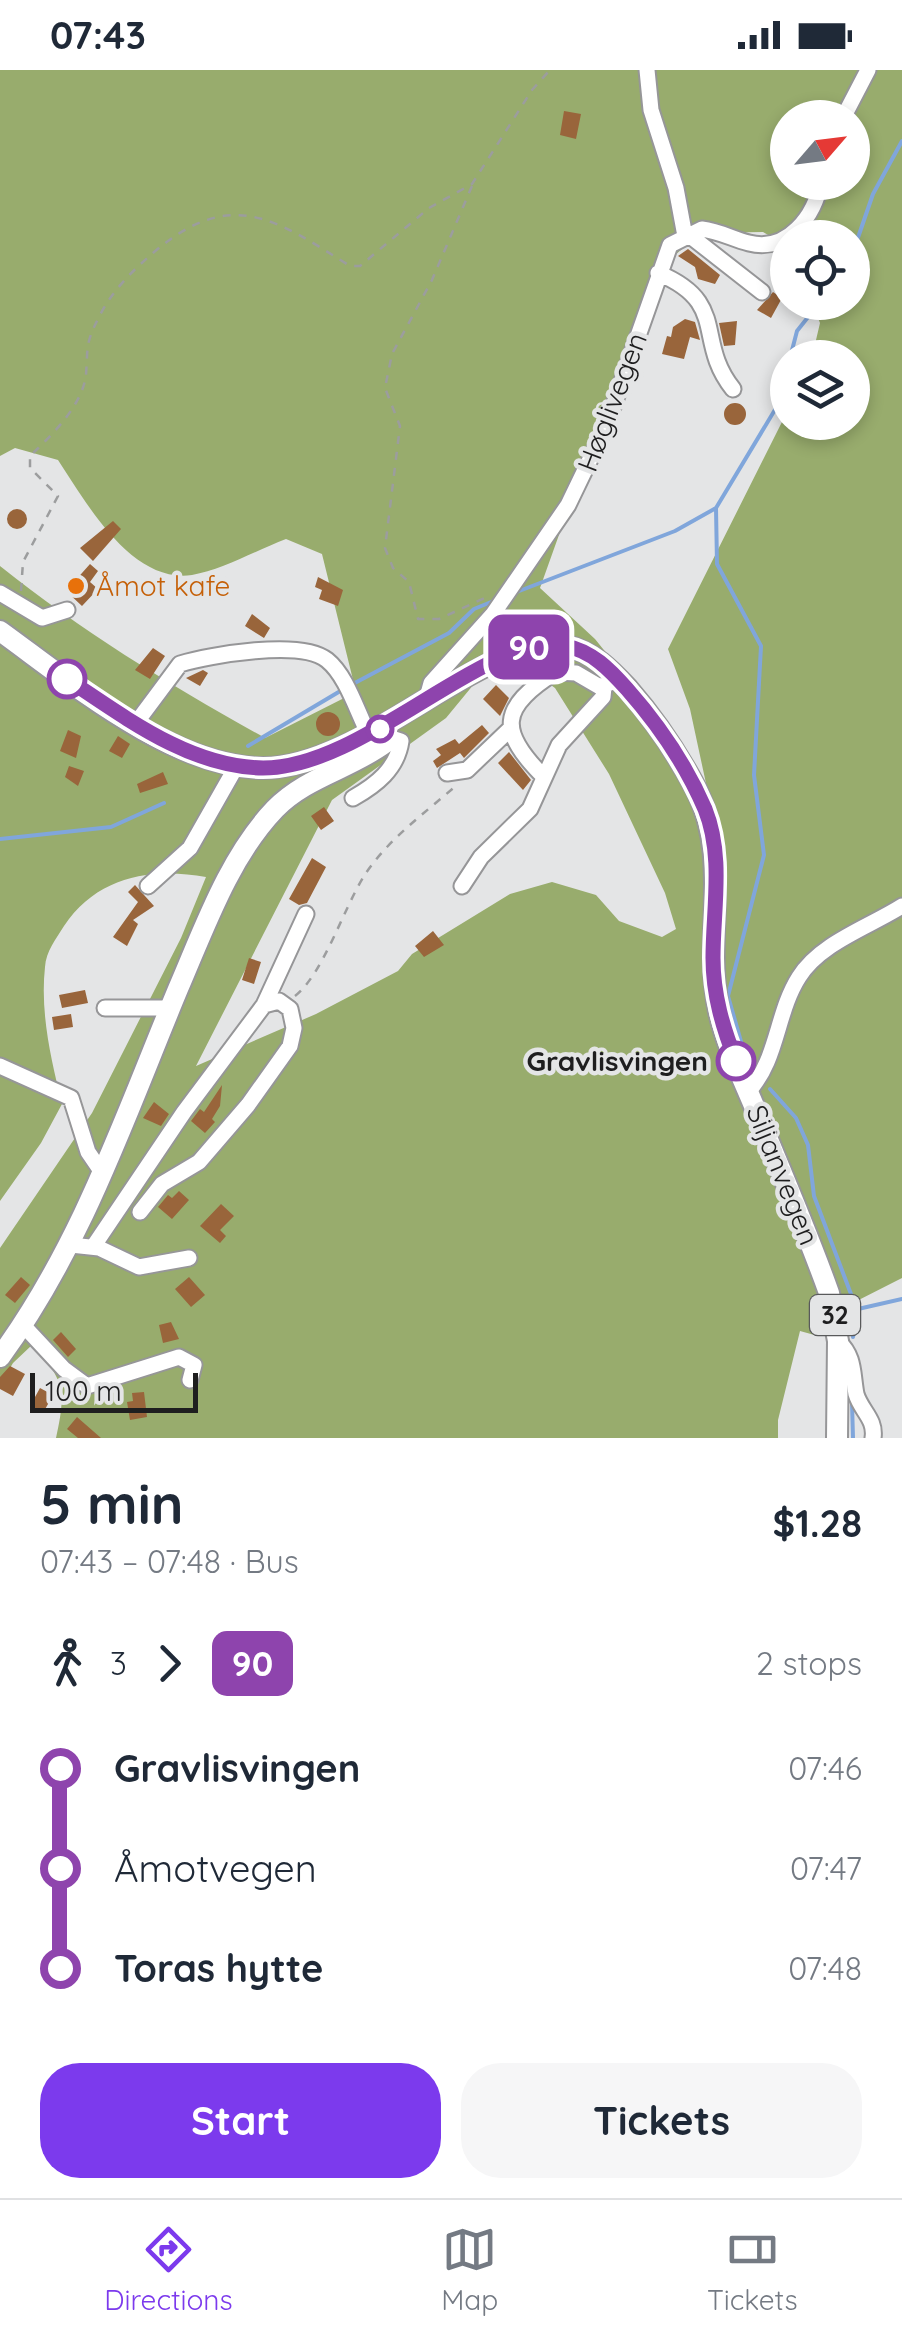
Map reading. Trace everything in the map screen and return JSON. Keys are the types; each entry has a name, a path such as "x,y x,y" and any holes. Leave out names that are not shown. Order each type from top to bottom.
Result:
{"main road":[{"name":"Siljanvegen","path":"0,631 136,723 195,754 236,767 298,764 382,732 493,662 539,645 581,650 678,758 710,824 716,862 717,999 748,1092 829,1293 838,1341 837,1438"},
{"path":"0,1357 71,1246 219,899 268,818 298,788 381,746 382,732"}],"street":[{"path":"647,70 651,110 686,234 762,292"},
{"path":"852,100 868,70"},
{"path":"686,234 712,230 749,243 772,243 808,219 815,200"},
{"name":"Høglivegen","path":"426,703 431,684 491,617 546,542 589,464 670,245 686,234"},
{"path":"658,273 682,284 704,306 716,366 733,389"},
{"path":"0,593 42,618 67,610"},
{"path":"136,723 180,664 251,650 306,652 332,665 382,732 401,742 395,762 376,784 353,798"},
{"path":"447,773 466,770 509,730 513,712 556,672 610,682 603,697 559,745 530,809 481,857 462,886"},
{"path":"509,730 519,750 544,776"},
{"path":"148,886 190,848 236,767"},
{"path":"748,1092 761,1077 790,996 808,966 902,906"},
{"path":"94,1248 184,1112 264,1005 306,914"},
{"path":"140,1212 162,1184 199,1162 215,1146 285,1055 294,1028 287,1004 279,1001 264,1005"},
{"path":"105,1008 170,1008"},
{"path":"0,1066 71,1098 88,1152 103,1174"},
{"path":"71,1246 94,1248 139,1267 189,1258"},
{"path":"23,1326 64,1369 87,1386 179,1358 194,1365 190,1380"},
{"path":"838,1341 849,1354 858,1398 874,1426 874,1438"}],"path":[{"path":"516,585 438,619 418,618 409,582 393,568 385,548 400,426 385,388 392,354 432,280 472,184 532,90 550,70"},
{"path":"16,601 22,588 23,562 58,496 30,468 30,456 62,425 86,377 84,352 100,313 120,285 148,258 178,231 216,214 250,214 290,227 350,266 360,266 429,208 472,184"},
{"path":"287,1004 312,981 366,874 388,844 462,780 466,770"}],"green space":[{"path":"0,70 902,70 902,1278 837,1311 818,1336 800,1331 778,1420 778,1438 56,1438 60,1387 51,1368 32,1345 13,1363 0,1385 0,1248 92,1113 181,938 206,877 166,873 109,886 77,909 49,950 44,984 45,1019 62,1104 41,1143 0,1201 0,566 129,658 265,738 356,692 322,554 286,539 192,575 170,574 149,567 113,537 58,460 15,448 0,456","holes":["770,220 870,220 870,320 819,320 816,340 870,340 870,440 773,440 668,649 690,709 713,816 636,690 595,639 540,588 590,448 601,432 675,255 701,233 763,232 770,236","502,650 555,688 609,774 665,893 676,929 662,937 619,921 596,895 552,882 510,894 412,954 398,971 316,1014 196,1066 332,800 446,718"]}],"building":[{"path":"564,111 581,114 576,139 560,135"},
{"path":"688,249 720,275 715,284 698,279 695,267 678,256"},
{"path":"770,295 770,317 757,310"},
{"path":"685,319 695,322 700,340 690,337 684,359 662,354 667,336 671,337 673,327"},
{"path":"737,321 735,345 724,346 719,323"},
{"path":"735,403 743,406 743,422 735,425 727,422 724,414 727,406"},
{"path":"17,509 27,519 17,529 7,519"},
{"path":"113,521 121,529 93,561 80,548"},
{"path":"90,564 98,571 90,582 98,589 82,606 66,591"},
{"path":"318,577 343,590 338,606 319,599 322,590 315,587"},
{"path":"252,614 270,628 264,638 245,626"},
{"path":"153,648 165,656 150,679 135,670"},
{"path":"203,670 208,673 200,686 186,678"},
{"path":"496,685 509,698 500,716 483,699"},
{"path":"328,712 337,715 337,733 328,736 319,733 316,724 319,715"},
{"path":"482,725 489,733 464,758 460,753 437,768 433,761 441,755 436,749 455,739 459,744"},
{"path":"68,730 81,736 76,758 60,751"},
{"path":"118,736 130,744 122,758 109,751"},
{"path":"509,752 531,780 523,790 498,763"},
{"path":"69,766 84,771 78,786 65,777"},
{"path":"163,772 168,784 140,793 137,784"},
{"path":"324,807 334,821 321,830 311,816"},
{"path":"312,858 326,867 307,903 299,905 289,899"},
{"path":"135,885 154,906 133,920 138,924 127,946 113,937 138,902 128,892"},
{"path":"433,931 444,945 424,957 415,946"},
{"path":"249,958 261,962 254,984 242,980"},
{"path":"85,990 88,1003 62,1008 59,995"},
{"path":"71,1014 73,1027 54,1030 52,1017"},
{"path":"222,1085 220,1106 212,1119 215,1122 205,1133 191,1121 200,1109 204,1112"},
{"path":"154,1102 169,1114 161,1126 143,1118"},
{"path":"179,1191 189,1200 172,1219 158,1207 168,1195 172,1198"},
{"path":"221,1204 234,1216 220,1230 226,1236 220,1243 200,1226"},
{"path":"21,1277 30,1285 15,1303 5,1295"},
{"path":"189,1277 205,1295 191,1307 175,1289"},
{"path":"171,1322 179,1339 163,1343 159,1325"},
{"path":"61,1332 76,1349 68,1357 53,1340"},
{"path":"10,1366 25,1374 13,1396 0,1389 0,1377"},
{"path":"40,1388 53,1395 43,1413 30,1406"},
{"path":"144,1392 147,1417 130,1420 127,1402 133,1401 132,1393"},
{"path":"77,1417 101,1438 78,1438 67,1429"}],"waterway":[{"path":"864,220 873,194 902,141"},
{"path":"795,340 806,320"},
{"path":"716,508 770,418"},
{"path":"514,593 675,531 716,508 717,564 761,646 754,775 764,855 728,996 742,1045"},
{"path":"351,685 449,633 474,609 496,600"},
{"path":"248,746 342,690"},
{"path":"0,839 111,827 164,803"},
{"path":"770,1089 796,1118 808,1145 814,1196 857,1310 853,1337"},
{"path":"858,1309 902,1299"},
{"path":"852,1403 853,1438"}],"bus line":[{"name":"90","path":"67,679 177,746 223,764 266,768 298,764 369,735 518,650 547,644 581,650 600,662 643,708 678,758 706,812 716,862 713,960 717,999 736,1061"}],"place":[{"name":"Åmot kafe","path":"76,586"},
{"name":"Gravlisvingen","path":"736,1061"}]}
